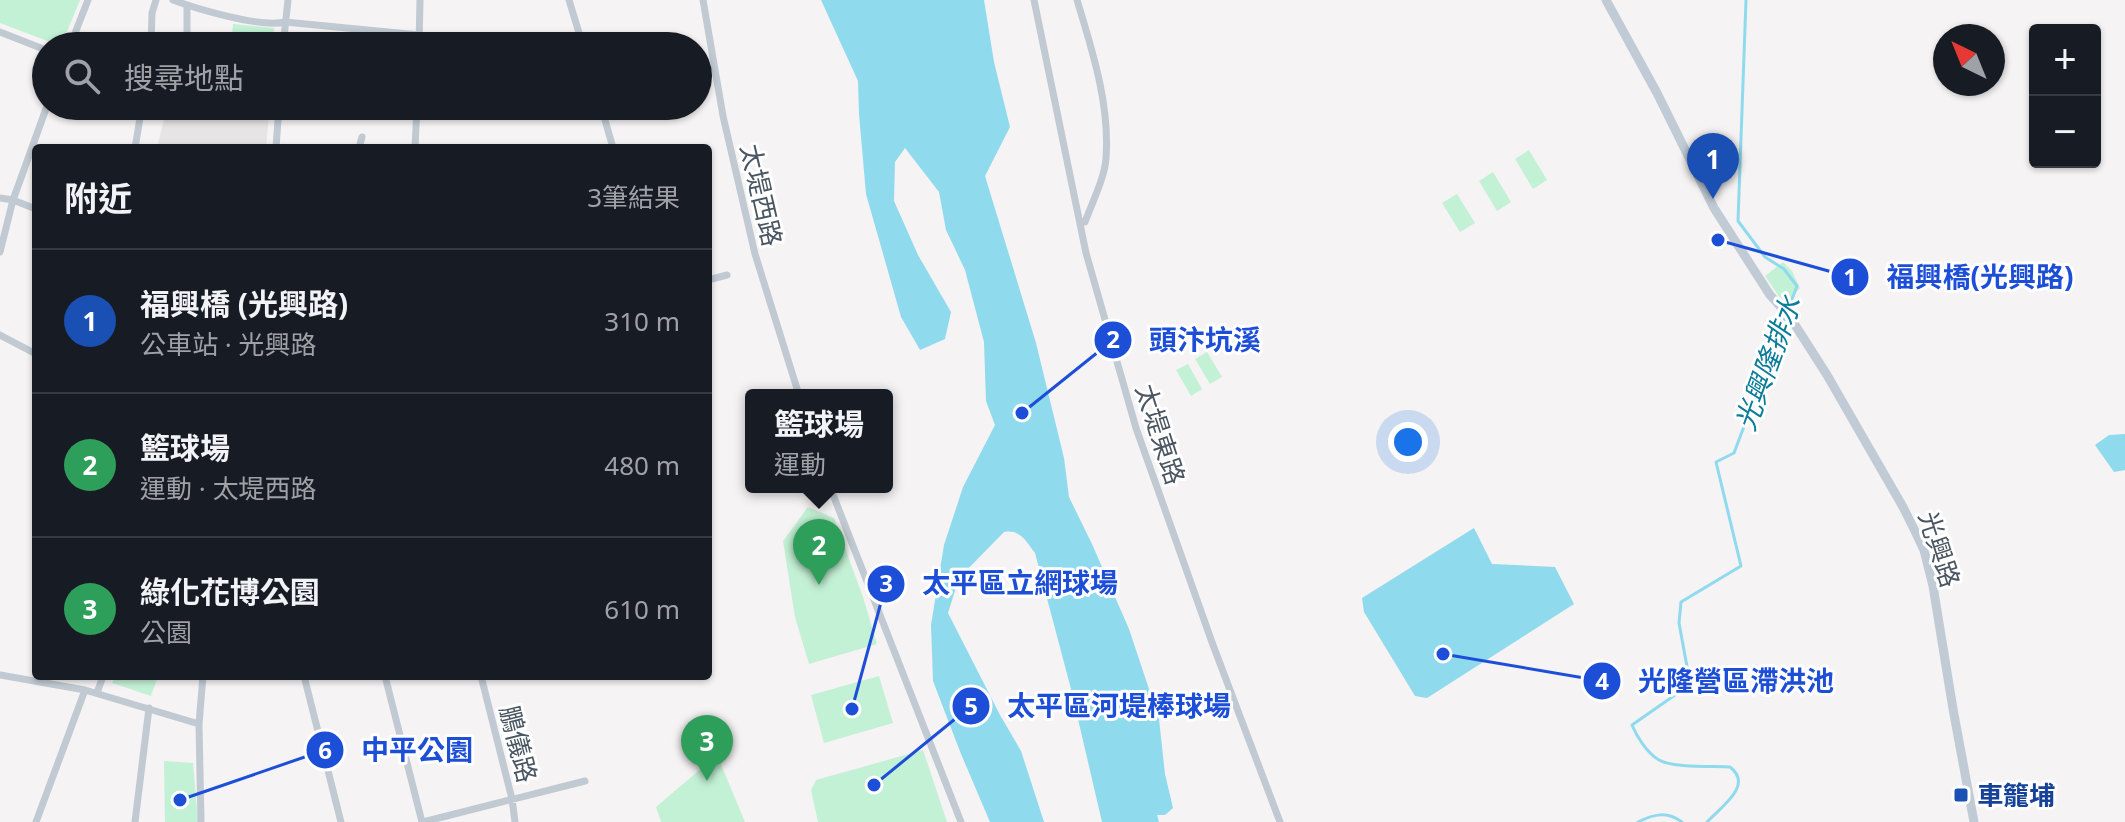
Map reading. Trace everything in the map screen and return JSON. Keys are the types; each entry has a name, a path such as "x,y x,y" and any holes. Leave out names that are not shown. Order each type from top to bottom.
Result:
{"main road":[{"name":"光興路","path":"1606,0 1657,93 1714,208 1748,263 1790,317 1827,375 1903,507 1924,550 1974,822"}],"street":[{"path":"75,32 88,0"},
{"path":"151,32 156,0"},
{"path":"173,0 238,18 277,24 285,22 388,32"},
{"path":"284,32 288,0"},
{"path":"419,32 420,0"},
{"path":"569,0 579,32"},
{"name":"太堤西路","path":"703,0 709,32"},
{"name":"太堤東路","path":"1034,0 1086,253 1136,428 1280,822"},
{"path":"1077,0 1097,67 1106,134 1106,161 1085,222"},
{"path":"187,5 187,32"},
{"path":"0,32 32,45"},
{"name":"太堤西路","path":"712,52 723,116 755,254 797,389"},
{"path":"33,144 42,120"},
{"path":"136,144 140,120"},
{"path":"276,144 278,120"},
{"path":"415,144 416,120"},
{"path":"605,120 612,144"},
{"path":"360,144 362,137"},
{"path":"0,252 13,200 32,147"},
{"path":"0,198 32,207"},
{"path":"712,279 727,275"},
{"path":"0,335 32,352"},
{"path":"832,493 961,822"},
{"path":"0,675 32,678"},
{"path":"50,680 199,724"},
{"path":"97,693 102,680"},
{"path":"201,822 199,724 203,680"},
{"path":"305,680 341,822"},
{"path":"386,680 423,822 585,781"},
{"name":"鵬儀路","path":"482,680 515,822"},
{"path":"36,822 85,690"},
{"path":"135,822 149,708"}],"shaded area":[{"path":"164,120 268,120 266,144 158,144"}],"green space":[{"path":"0,0 80,0 67,32 32,32 32,35 0,23"},
{"path":"233,24 274,28 274,32 232,32"},
{"path":"1529,150 1547,180 1533,189 1515,159"},
{"path":"1493,172 1511,202 1497,211 1479,181"},
{"path":"1457,194 1475,223 1460,232 1442,203"},
{"path":"1783,262 1792,271 1800,288 1791,298 1782,301 1765,276"},
{"path":"1207,352 1222,377 1210,384 1195,359"},
{"path":"1188,364 1202,389 1191,396 1176,370"},
{"path":"808,507 834,518 877,644 809,664 795,617 783,541"},
{"path":"879,676 893,723 824,743 811,695"},
{"path":"113,680 157,680 151,696 112,683"},
{"path":"923,750 947,822 818,822 811,790 816,780"},
{"path":"717,755 745,822 661,822 656,807"},
{"path":"164,761 193,763 198,822 165,822"}],"water":[{"path":"821,0 984,0 994,62 1010,127 985,176 1036,343 1064,458 1069,497 1129,629 1159,719 1165,774 1173,808 1165,815 1157,815 1159,822 1102,822 1035,553 1014,532 1004,532 959,578 948,613 1021,751 1044,822 990,822 961,754 933,681 931,625 944,545 963,487 995,425 986,401 984,342 965,270 946,230 939,192 905,148 895,162 894,201 918,255 951,312 945,339 920,350 901,317 866,194 858,81"},
{"path":"2125,434 2125,470 2114,472 2095,445 2109,435"},
{"path":"1474,528 1492,564 1555,567 1574,604 1427,698 1415,696 1364,612 1362,598"}],"waterway":[{"name":"光興隆排水","path":"1746,0 1738,221 1765,257 1784,269 1797,286 1788,310"},
{"name":"光興隆排水","path":"1707,822 1733,796 1738,781 1736,774 1730,767 1665,763 1650,753 1632,725 1685,688 1688,672 1679,623 1681,602 1741,566 1716,462 1734,453 1785,318"},
{"name":"光興隆排水","path":"1638,822 1660,815 1682,822"}],"place":[{"name":"福興橋 (光興路)","path":"1713,199"},
{"name":"福興橋(光興路)","path":"1718,240"},
{"name":"頭汴坑溪","path":"1022,413"},
{"name":"籃球場","path":"819,585"},
{"name":"光隆營區滯洪池","path":"1443,654"},
{"name":"太平區立網球場","path":"852,709"},
{"name":"綠化花博公園","path":"707,781"},
{"name":"太平區河堤棒球場","path":"874,785"},
{"name":"車籠埔","path":"1961,795"},
{"name":"中平公園","path":"180,800"}]}
